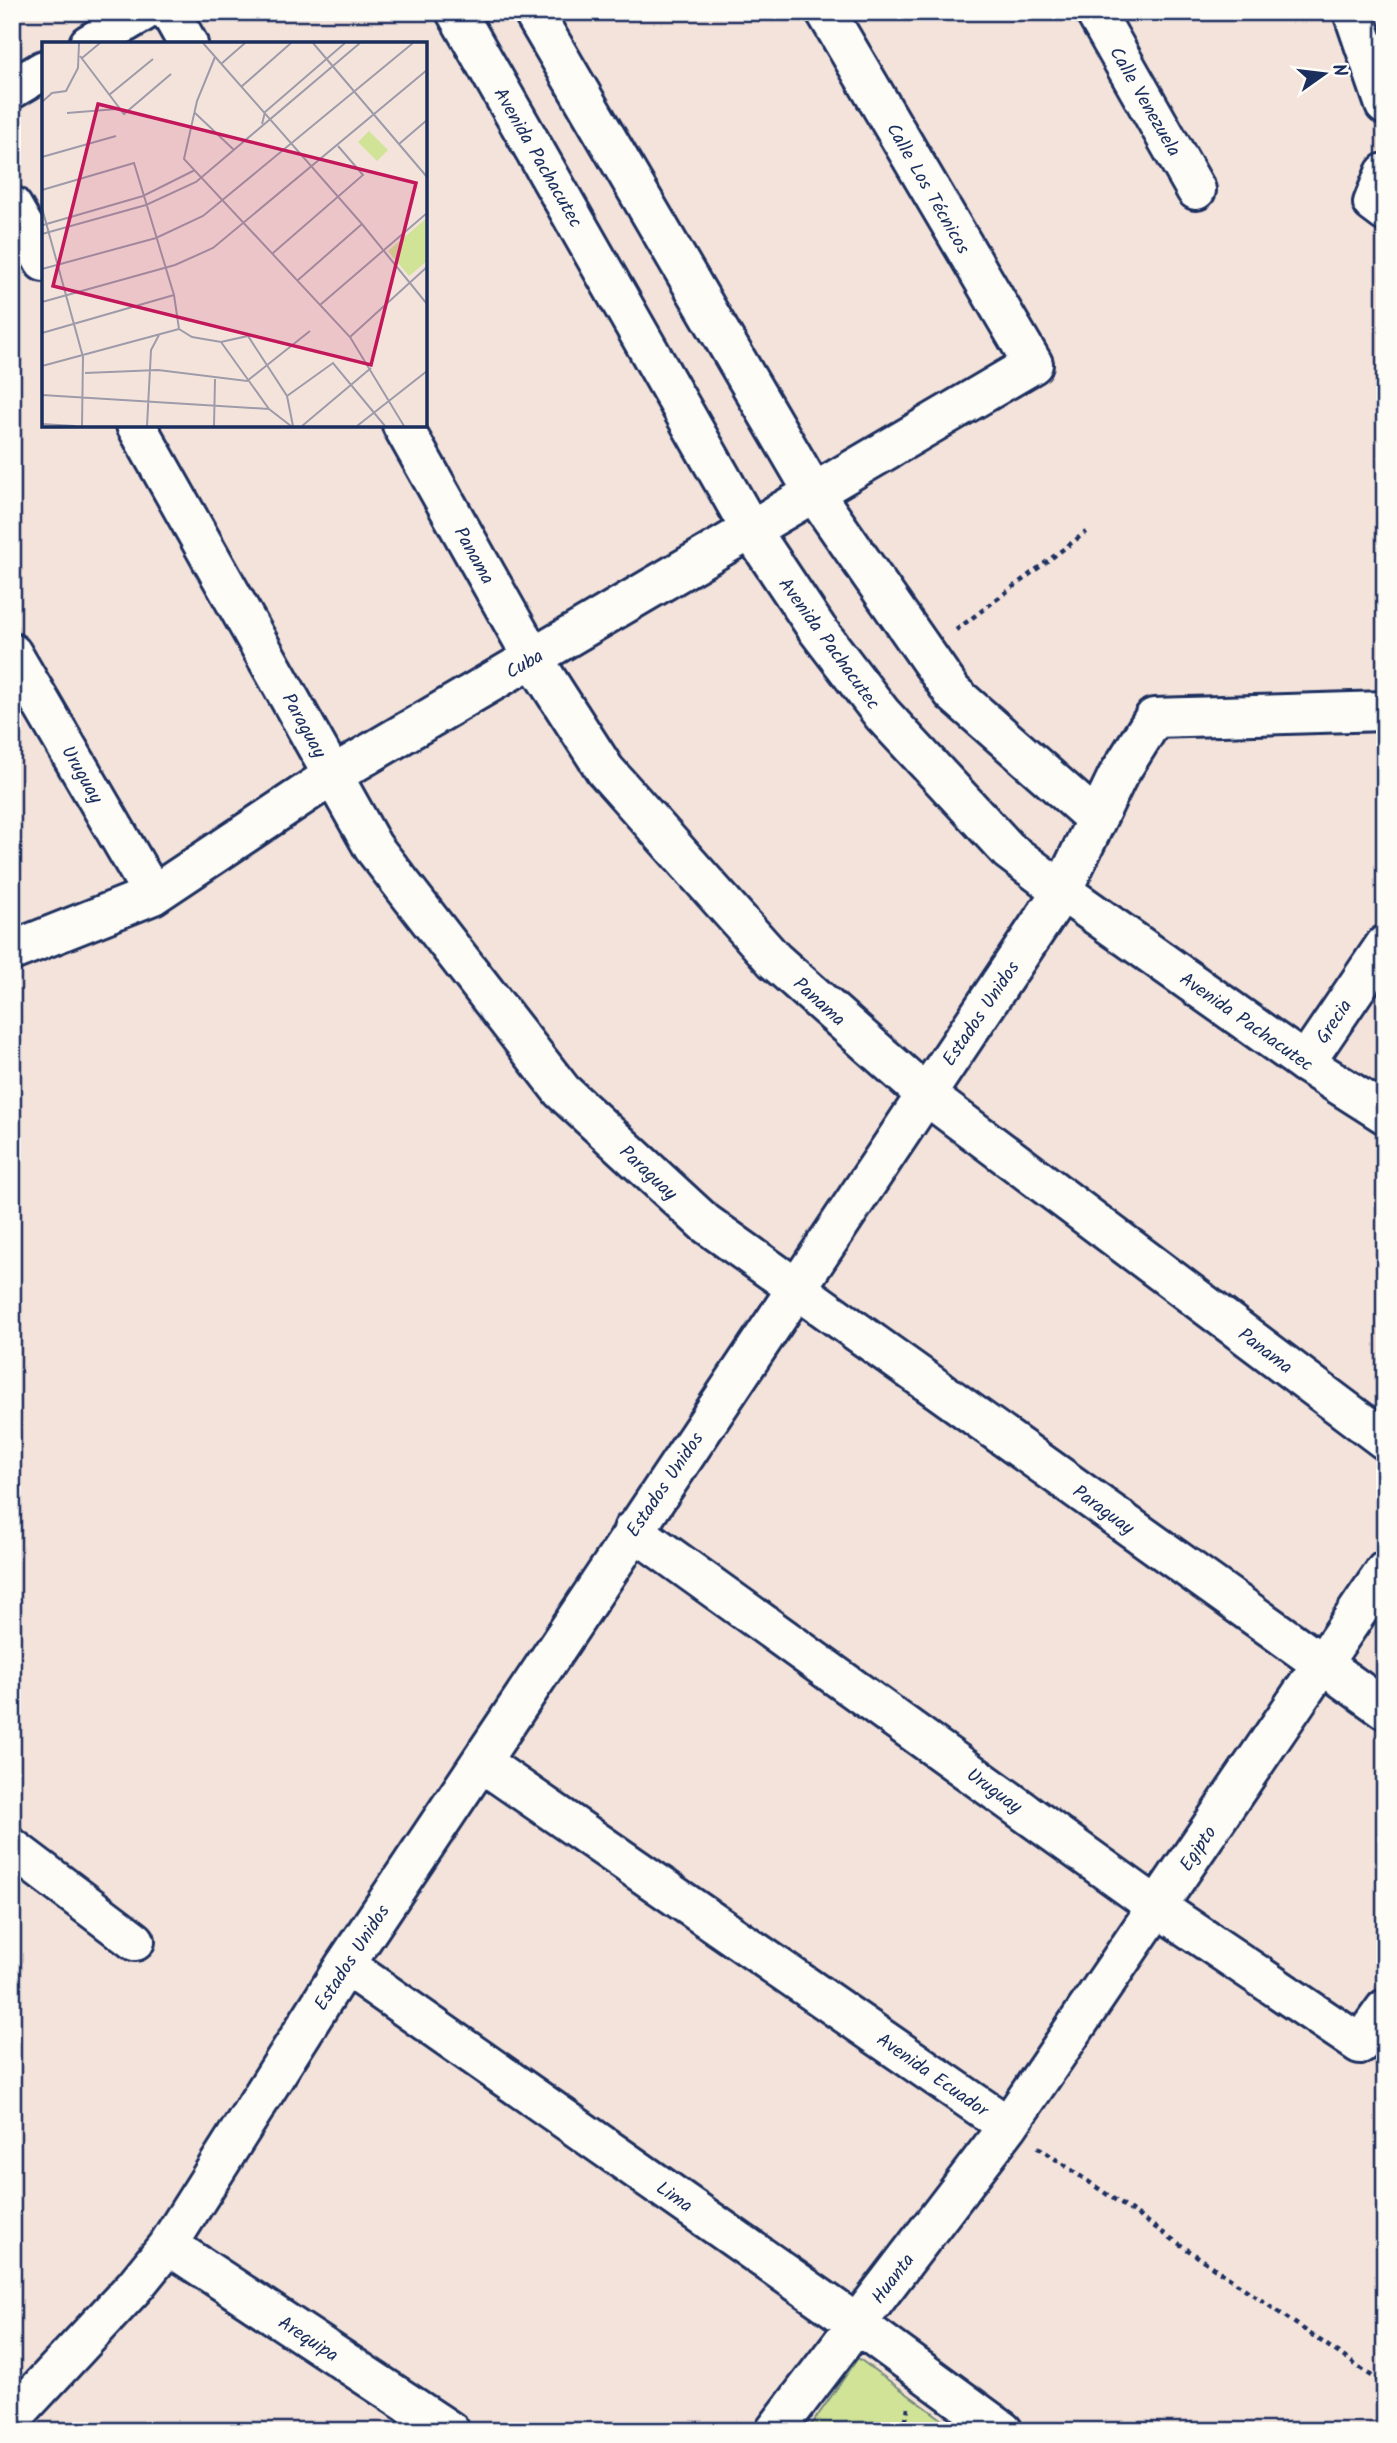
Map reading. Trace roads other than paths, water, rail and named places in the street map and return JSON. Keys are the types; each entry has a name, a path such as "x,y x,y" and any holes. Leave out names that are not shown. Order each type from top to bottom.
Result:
{"street":[{"path":"92,42 142,12"},
{"path":"170,12 187,42"},
{"name":"Avenida Pachacutec","path":"457,12 751,530 817,629 882,714 1009,851 1305,1063 1385,1114"},
{"path":"533,12 814,493 925,653 953,693 1097,819"},
{"name":"Calle Los Técnicos","path":"826,12 1033,364"},
{"name":"Calle Venezuela","path":"1095,12 1196,190"},
{"path":"1353,12 1385,105"},
{"path":"12,89 42,71"},
{"path":"1385,173 1373,203 1385,212"},
{"path":"12,206 42,258"},
{"name":"Cuba","path":"12,951 153,895 333,775 1033,364"},
{"name":"Paraguay","path":"137,427 373,847 562,1091 705,1223 1385,1709"},
{"name":"Panama","path":"403,427 533,658 605,770 774,960 926,1095 1385,1440"},
{"name":"Uruguay","path":"12,653 153,895"},
{"name":"Estados Unidos","path":"12,2418 134,2287 169,2245 345,1965 1062,891 1117,777 1154,718 1385,711"},
{"name":"Grecia","path":"1305,1063 1385,946"},
{"name":"Uruguay","path":"633,1530 1157,1907 1360,2043 1385,2009"},
{"name":"Egipto","path":"1009,2126 1385,1571"},
{"name":"Avenida Ecuador","path":"481,1762 1009,2126"},
{"path":"12,1848 135,1941"},
{"name":"Lima","path":"345,1965 857,2324 1003,2431"},
{"name":"Huanta","path":"775,2431 1009,2126"},
{"name":"Arequipa","path":"169,2245 450,2431"}]}
